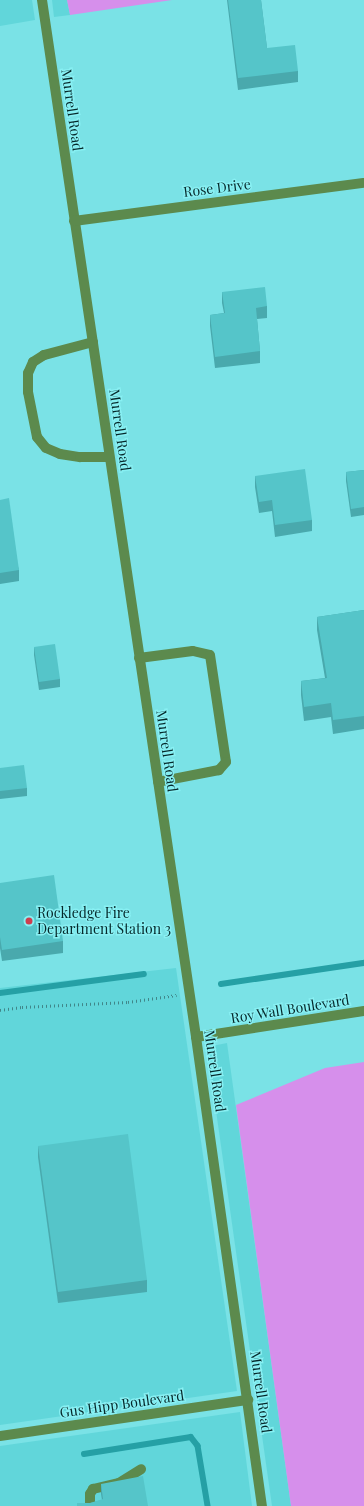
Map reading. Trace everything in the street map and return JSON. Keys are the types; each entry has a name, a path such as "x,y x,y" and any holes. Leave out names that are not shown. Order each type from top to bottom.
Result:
{"street":[{"name":"Murrell Road","path":"42,0 196,1037 262,1506"},
{"name":"Rose Drive","path":"74,221 364,183"},
{"path":"92,342 44,355 33,362 28,373 28,392 37,437 46,448 60,454 80,457 109,457"},
{"path":"139,658 193,651 210,655 226,762 218,770 158,782"},
{"name":"Roy Wall Boulevard","path":"196,1037 364,1011"},
{"name":"Gus Hipp Boulevard","path":"0,1436 248,1400"},
{"path":"90,1506 90,1494 93,1489 119,1483 141,1469"}],"path":[{"path":"0,1010 22,1007 128,1002 189,993"}],"shaded area":[{"path":"0,0 32,0 35,20 0,26"},
{"path":"52,0 67,0 70,15 54,17"},
{"path":"67,0 172,0 70,15"},
{"path":"176,968 237,1391 0,1425 0,988"},
{"path":"227,1043 291,1506 272,1506 207,1047"},
{"path":"364,1062 364,1506 291,1506 236,1105 325,1068"},
{"path":"240,1412 252,1506 0,1506 0,1446"}],"building":[{"path":"228,0 261,0 267,48 295,45 298,71 238,78"},
{"path":"265,287 267,306 256,308 260,351 215,357 210,315 225,313 222,292"},
{"path":"305,469 312,520 275,525 272,500 259,502 255,476"},
{"path":"364,470 364,507 351,509 346,472"},
{"path":"9,498 19,570 0,573 0,500"},
{"path":"364,610 364,716 333,720 331,703 304,707 301,681 327,678 317,617"},
{"path":"55,644 60,679 39,682 34,647"},
{"path":"24,765 27,788 0,791 0,768"},
{"name":"Rockledge Fire Department Station 3","path":"54,875 63,941 2,950 0,937 0,883"},
{"path":"128,1134 147,1280 58,1292 38,1146"},
{"path":"143,1476 148,1506 77,1506 77,1503 90,1503 103,1499 101,1484"}],"waterway":[{"path":"221,984 364,963"},
{"path":"0,993 144,974"},
{"path":"84,1454 191,1437 198,1446 208,1506"}],"place":[{"name":"Rockledge Fire Department Station 3","path":"29,921"}]}
